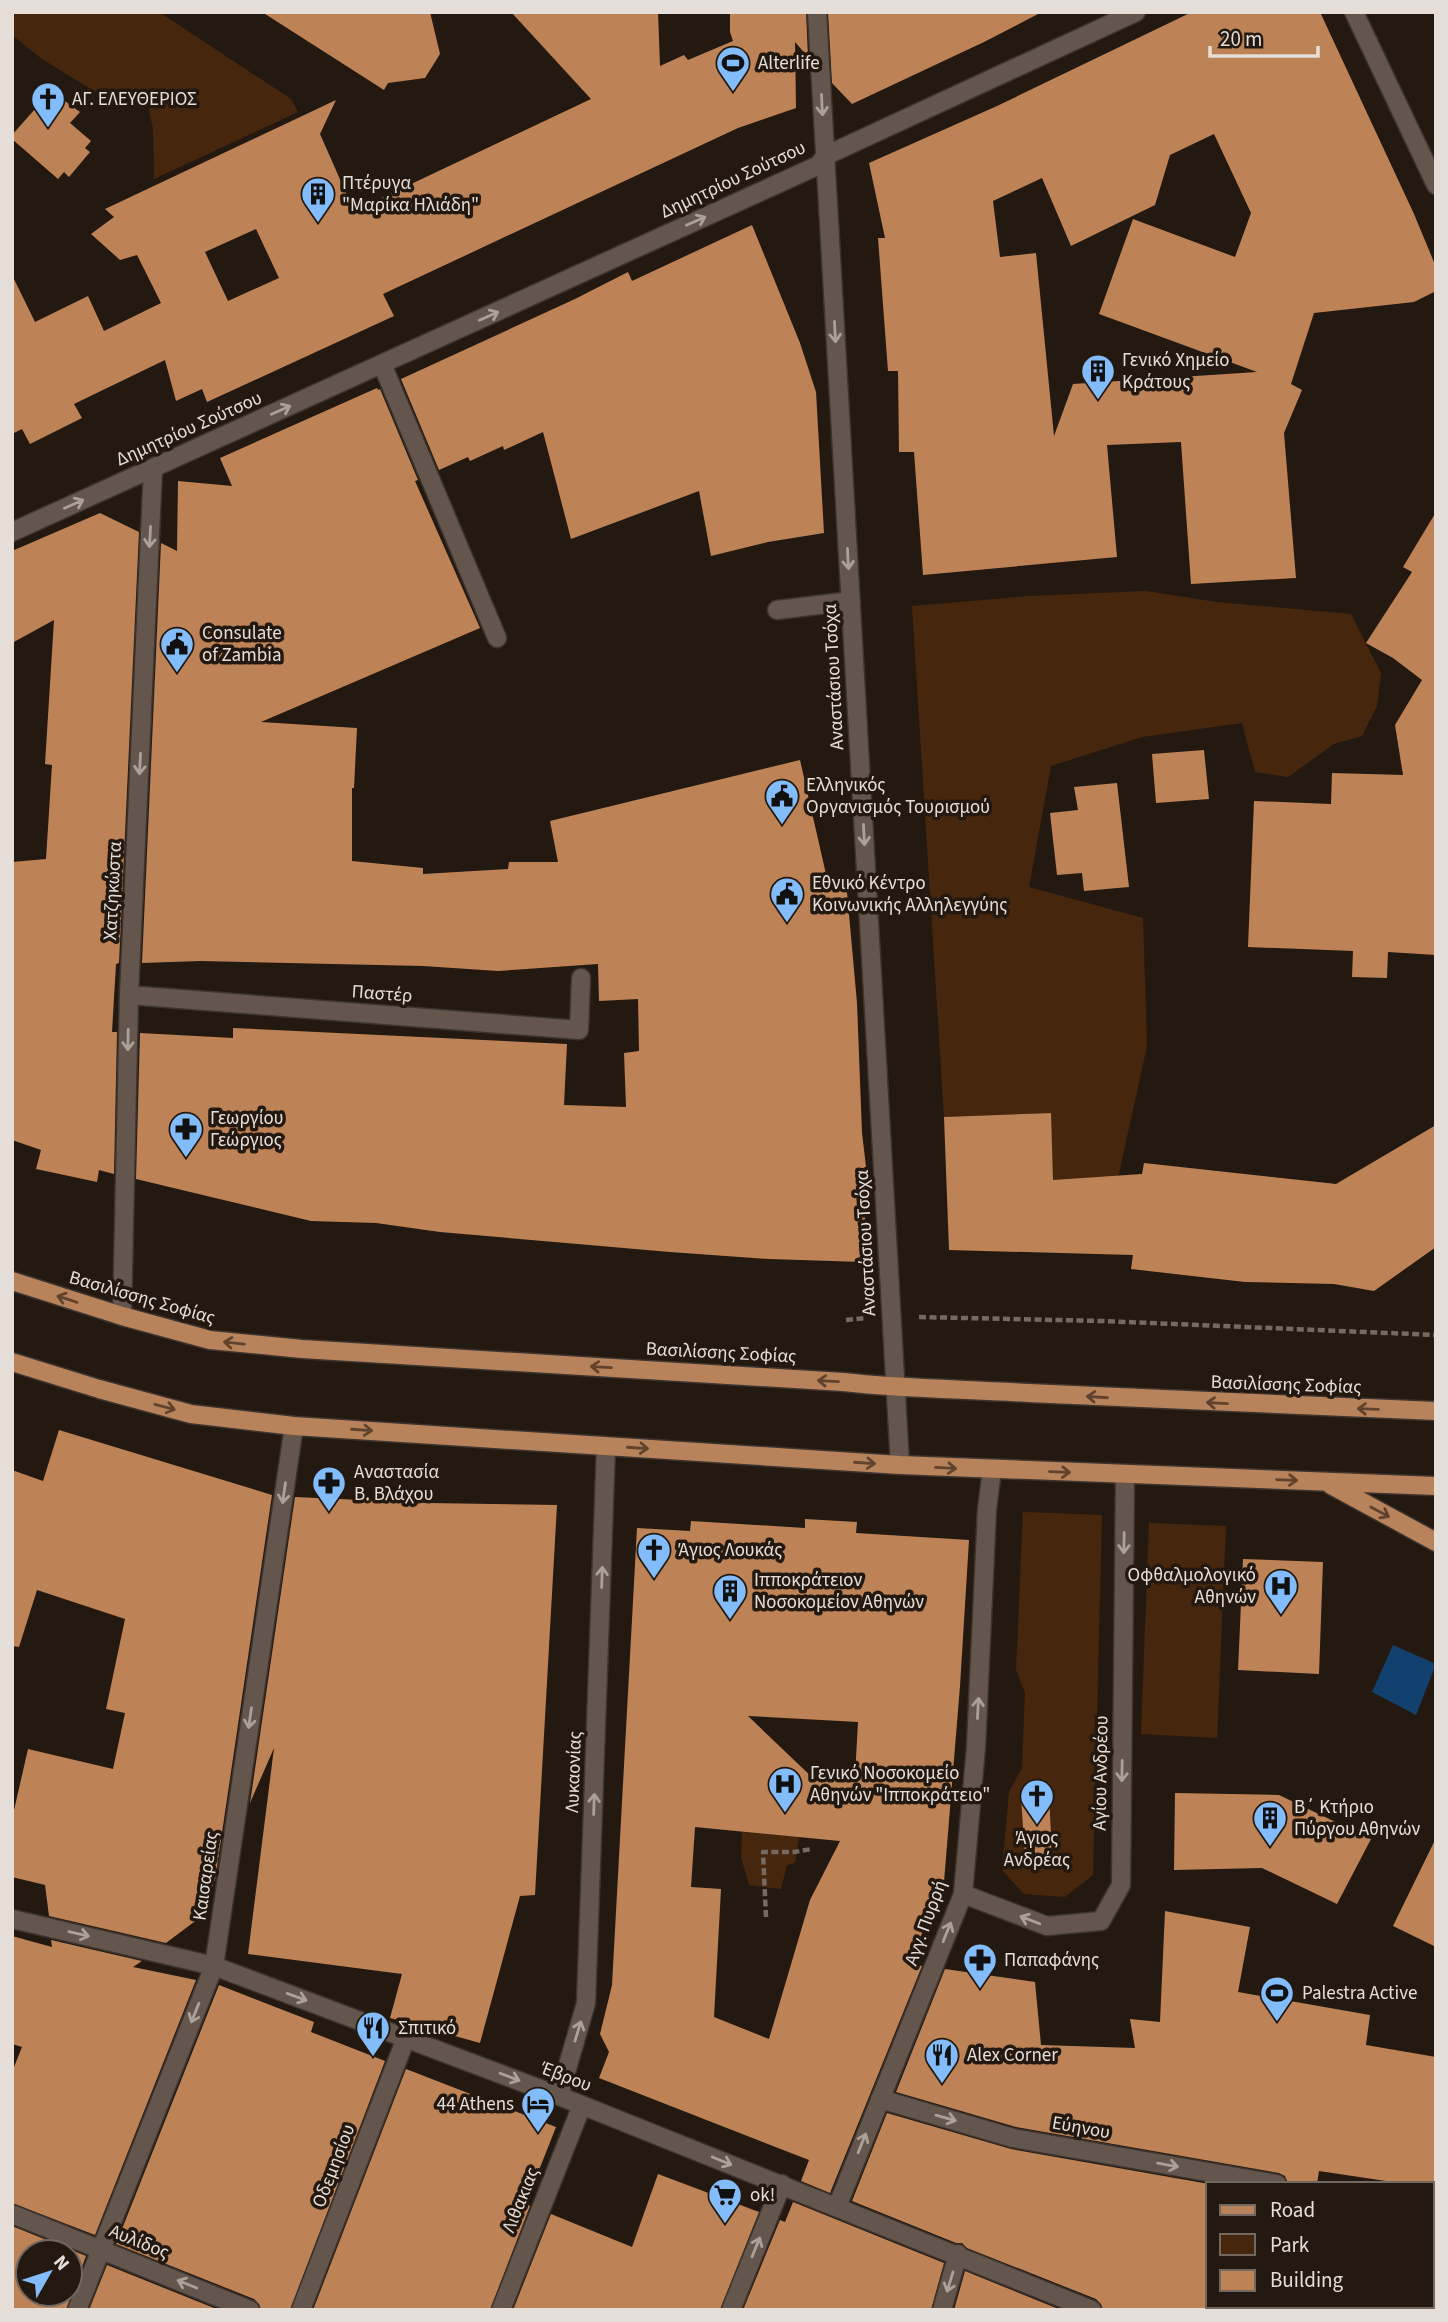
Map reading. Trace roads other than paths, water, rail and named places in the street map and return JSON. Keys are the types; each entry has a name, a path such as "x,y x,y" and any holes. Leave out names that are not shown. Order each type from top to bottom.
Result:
{"main road":[{"name":"Βασιλίσσης Σοφίας","path":"12,1282 122,1317 210,1340 302,1349 843,1382 896,1388 1436,1411"},
{"path":"12,1362 191,1414 294,1426 992,1470 1436,1486"},
{"path":"1324,1482 1436,1542"}],"street":[{"name":"Αναστάσιου Τσόχα","path":"817,12 900,1465"},
{"name":"Δημητρίου Σούτσου","path":"12,532 819,165 825,156 1136,12"},
{"path":"1354,12 1436,186"},
{"path":"382,364 497,638"},
{"name":"Χατζηκώστα","path":"122,1317 129,995 153,468"},
{"path":"776,610 850,601"},
{"name":"Παστέρ","path":"129,995 579,1030 581,978"},
{"name":"Καισαρείας","path":"77,2310 214,1966 294,1426"},
{"name":"Λυκαονίας","path":"559,2096 586,2003 606,1446"},
{"name":"Αγγ. Πυρρή","path":"837,2207 962,1894 976,1747 992,1470"},
{"name":"Αγίου Ανδρέου","path":"962,1894 1047,1926 1101,1921 1121,1885 1125,1475"},
{"name":"Έβρου","path":"12,1919 214,1966 582,2105 1092,2310"},
{"name":"Οδεμησίου","path":"301,2310 406,2038"},
{"name":"Εύηνου","path":"880,2099 1013,2138 1266,2182"},
{"name":"Λιθακιας","path":"500,2310 582,2105"},
{"path":"731,2310 782,2185"},
{"name":"Αυλίδος","path":"12,2214 250,2310"},
{"path":"942,2310 958,2254"}],"water":[{"path":"1393,1645 1436,1664 1416,1715 1372,1692"}],"place":[{"name":"Alterlife","path":"733,93"},
{"name":"ΑΓ. ΕΛΕΥΘΕΡΙΟΣ","path":"48,129"},
{"name":"Πτέρυγα \"Μαρίκα Ηλιάδη\"","path":"318,224"},
{"name":"Γενικό Χημείο Κράτους","path":"1098,401"},
{"name":"Consulate of Zambia","path":"177,674"},
{"name":"Ελληνικός Οργανισμός Τουρισμού","path":"782,826"},
{"name":"Εθνικό Κέντρο Κοινωνικής Αλληλεγγύης","path":"787,924"},
{"name":"Γεωργίου Γεώργιος","path":"186,1159"},
{"name":"Αναστασία Β. Βλάχου","path":"329,1513"},
{"name":"Άγιος Λουκάς","path":"654,1580"},
{"name":"Οφθαλμολογικό Αθηνών","path":"1281,1616"},
{"name":"Ιπποκράτειον Νοσοκομείον Αθηνών","path":"730,1621"},
{"name":"Γενικό Νοσοκομείο Αθηνών \"Ιπποκράτειο\"","path":"785,1814"},
{"name":"Άγιος Ανδρέας","path":"1037,1826"},
{"name":"Β΄ Κτήριο Πύργου Αθηνών","path":"1270,1848"},
{"name":"Παπαφάνης","path":"980,1990"},
{"name":"Palestra Active","path":"1277,2023"},
{"name":"Σπιτικό","path":"373,2058"},
{"name":"Alex Corner","path":"942,2085"},
{"name":"44 Athens","path":"538,2134"},
{"name":"ok!","path":"725,2225"}]}
